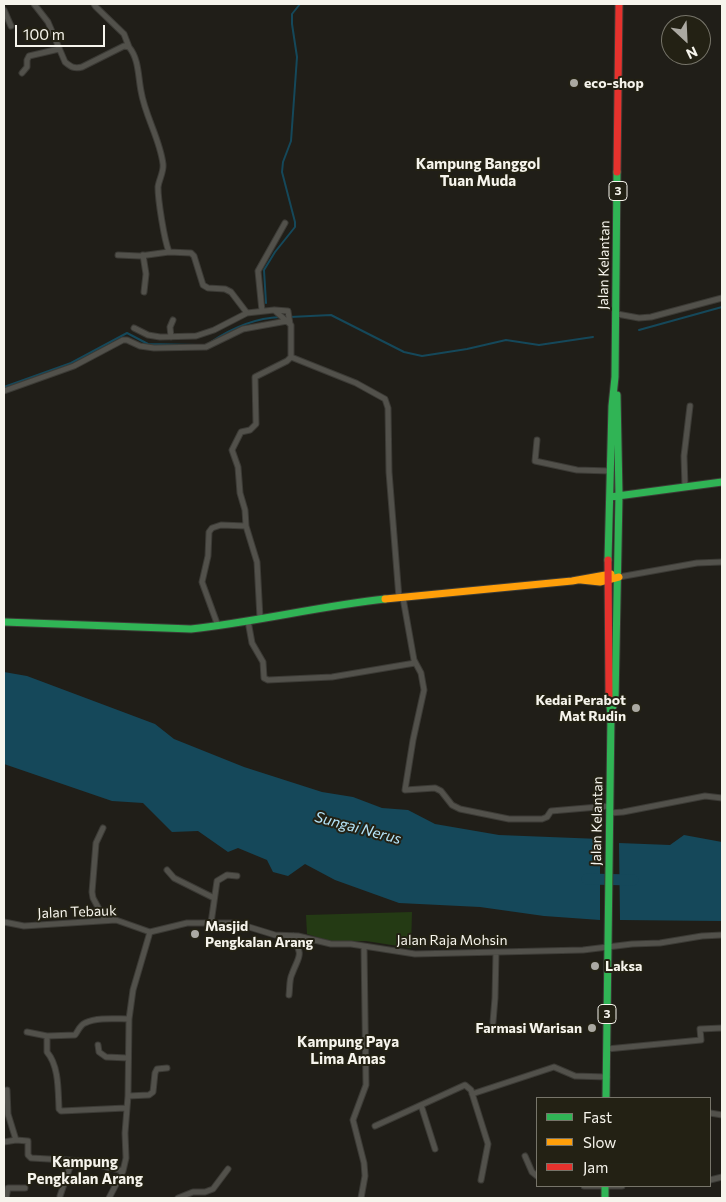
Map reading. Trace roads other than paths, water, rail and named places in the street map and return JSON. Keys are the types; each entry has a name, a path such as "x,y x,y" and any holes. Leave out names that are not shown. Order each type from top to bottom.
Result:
{"main road":[{"name":"Jalan Kelantan","path":"608,947 611,712 608,682 608,578 612,406 617,314 619,4"},
{"name":"Jalan Kelantan","path":"611,712 614,701 619,495 619,409 615,377"},
{"path":"610,496 722,482"},
{"path":"4,622 177,630 218,626 328,606 581,580 588,577 608,578 612,581 618,577"},
{"name":"3","path":"606,1097 608,947"}],"street":[{"path":"34,4 48,22 65,62 75,68 82,67 119,47 129,46"},
{"path":"94,4 124,34 136,61 143,102 159,146 163,165 158,189 169,252"},
{"path":"4,10 11,26"},
{"path":"22,73 27,67 29,56 59,49"},
{"path":"262,310 258,271 285,223"},
{"path":"118,255 169,252 191,253 194,256 204,285 208,288 225,289 231,292 247,314"},
{"path":"143,255 146,274 144,292"},
{"path":"617,314 639,318 651,317 722,298"},
{"path":"134,328 148,335 171,337 200,335 247,314 262,310 277,312 288,319"},
{"path":"288,319 291,357"},
{"path":"4,391 74,366 123,340 140,346 154,348 206,347 243,329 288,319"},
{"path":"171,337 170,327 173,320"},
{"path":"260,618 257,562 246,526 245,510 240,493 238,466 232,450 241,432 250,430 256,424 255,377 287,361 291,357"},
{"path":"291,357 356,383 382,396 387,402 389,472 401,598 415,663 421,673 424,690 411,748 405,790 435,788 441,791 456,808 509,819 542,819 551,811 610,810 623,812 705,796 722,798"},
{"path":"685,487 684,456 690,406"},
{"path":"537,440 536,461 577,470 611,471"},
{"path":"218,626 202,582 208,556 209,532 212,528 221,525 246,526"},
{"path":"618,577 697,563 722,562"},
{"path":"248,621 252,643 263,662 264,678 268,680 332,677 415,663"},
{"path":"103,828 96,842 92,892 93,898 105,920"},
{"path":"167,870 174,878 214,898"},
{"path":"211,923 217,881 227,875 237,876"},
{"name":"Jalan Tebauk","path":"4,922 24,926 116,920 150,932"},
{"name":"Jalan Raja Mohsin","path":"150,932 187,923 236,923 274,935 293,936 331,944 364,946 415,954 583,950 722,935"},
{"path":"109,1198 123,1172 126,1158 129,1019 133,990 150,932"},
{"path":"289,995 292,974 300,955 293,936"},
{"path":"361,1198 364,1163 353,1120 366,1085 364,946"},
{"path":"493,1022 496,952"},
{"path":"27,1032 47,1036 75,1035 80,1026 85,1023 101,1020 129,1019"},
{"path":"607,1049 701,1040 700,1029 722,1028"},
{"path":"47,1036 47,1052 53,1059 59,1109 126,1108"},
{"path":"98,1045 99,1052 106,1057 128,1058"},
{"path":"128,1096 149,1095 153,1092 157,1069 167,1068"},
{"path":"472,1094 554,1068 576,1076 607,1077"},
{"path":"375,1126 461,1086 468,1087 488,1144 481,1180"},
{"path":"7,1090 8,1114 16,1140"},
{"path":"421,1104 435,1148"},
{"path":"4,1142 28,1140 28,1154 31,1158 84,1161 123,1172"},
{"path":"525,1156 532,1172 536,1175"},
{"path":"60,1196 72,1161"},
{"path":"178,1198 193,1192 205,1192 213,1189 228,1169"},
{"path":"6,1198 8,1188 25,1188"}],"water":[{"path":"4,672 27,676 155,724 174,739 244,767 322,792 353,797 382,808 408,810 435,824 499,835 600,839 600,920 544,916 480,907 399,903 335,880 305,864 288,876 273,872 267,860 238,848 228,852 198,831 172,832 143,803 112,801 4,764"},
{"path":"684,835 722,842 722,921 620,920 619,843 670,845"}],"waterway":[{"path":"266,303 264,270 275,252 295,227 282,172 283,162 291,141 297,57 292,14 300,4"},
{"path":"639,330 722,307"},
{"path":"290,317 331,315 404,352 422,356 467,349 506,340 539,345 593,337"},
{"path":"211,342 227,332 244,325 261,319 280,317"},
{"path":"4,387 71,363 127,333 148,344 197,345"},
{"name":"Sungai Nerus","path":"587,879 633,880"}],"place":[{"name":"eco-shop","path":"574,83"},
{"name":"Kedai Perabot Mat Rudin","path":"636,708"},
{"name":"Masjid Pengkalan Arang","path":"195,934"},
{"name":"Laksa","path":"595,966"},
{"name":"Farmasi Warisan","path":"592,1028"}],"district":[{"name":"Kampung Banggol Tuan Muda","path":"478,172"},
{"name":"Kampung Paya Lima Amas","path":"348,1050"},
{"name":"Kampung Pengkalan Arang","path":"85,1170"}]}
